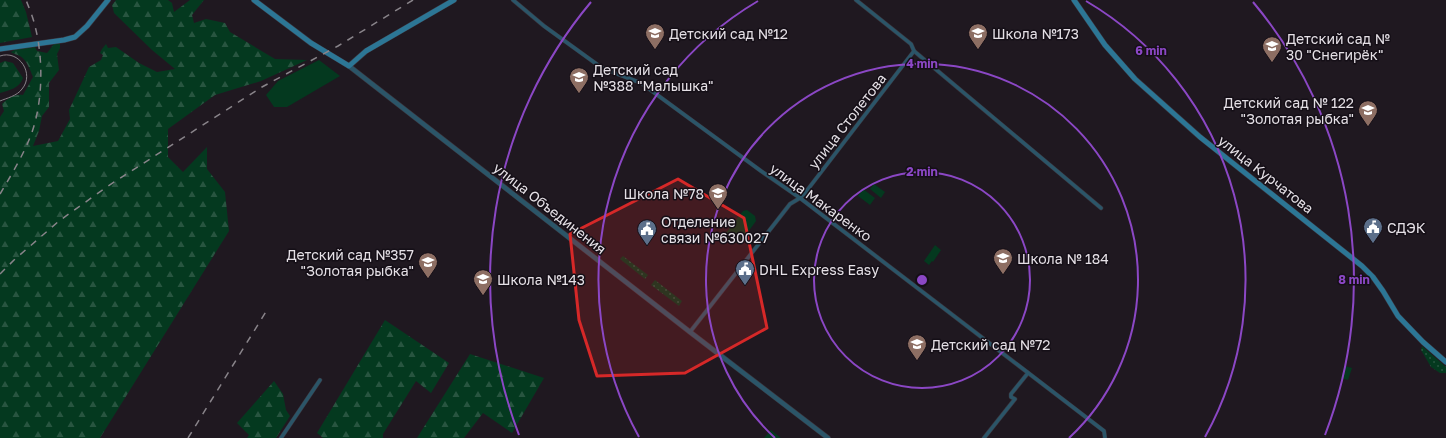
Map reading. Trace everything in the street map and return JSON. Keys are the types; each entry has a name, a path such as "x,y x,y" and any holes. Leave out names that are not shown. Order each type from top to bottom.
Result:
{"main road":[{"path":"0,49 64,40 75,37 87,26 108,0"},
{"name":"улица Объединения","path":"254,0 311,43 349,66"},
{"path":"349,66 366,51 454,0"},
{"name":"улица Курчатова","path":"1074,0 1105,45 1136,79 1200,137 1362,266 1373,277 1398,316 1423,342 1446,362"}],"street":[{"name":"улица Макаренко","path":"513,0 544,26 602,68 641,83 800,198 1104,431 1105,438"},
{"path":"856,0 911,44 914,51 1101,208"},
{"name":"улица Столетова","path":"690,332 790,204 805,193 914,51"},
{"name":"улица Объединения","path":"349,66 828,438"},
{"path":"984,438 1014,399 1011,394 1028,373"},
{"path":"282,438 320,380"}],"highlighted area":[{"path":"678,179 744,218 767,328 685,373 597,376 579,320 570,234"}],"green space":[{"path":"0,0 21,0 26,12 32,37 0,43"},
{"path":"116,0 168,0 172,3 174,12 190,0 204,0 192,15 194,23 206,19 225,23 230,32 275,59 307,60 261,81 215,95 168,129 168,157 183,172 207,147 207,169 225,192 229,231 100,438 0,438 0,117 4,111 2,104 12,97 23,95 33,77 25,60 11,52 16,49 35,47 37,51 47,53 57,41 60,42 60,48 57,54 59,70 49,83 49,107 42,116 39,131 33,146 58,141 70,119 69,110 89,67 101,60 103,55 100,53 106,44 108,48 116,47 139,63 157,72 175,69 152,50 114,13 112,5"},
{"path":"319,60 340,76 287,107 274,107 266,95 278,81"},
{"path":"5,61 13,63 23,78 16,87 0,93 0,63"},
{"path":"874,184 885,192 881,198 870,189"},
{"path":"863,189 875,198 870,205 858,196"},
{"path":"747,210 755,216 756,221 740,243 735,243 727,237 726,233 743,211"},
{"path":"935,245 941,250 933,262 932,261 929,265 924,261"},
{"path":"623,256 648,275 645,279 620,259"},
{"path":"655,280 682,301 679,306 651,285"},
{"path":"385,320 449,363 431,393 416,381 383,434 383,438 323,438 317,433"},
{"path":"1422,346 1446,367 1446,373 1440,373 1431,367 1421,350"},
{"path":"470,354 544,378 512,433 483,413 464,438 417,438"},
{"path":"1345,366 1352,368 1348,380 1341,378"},
{"path":"274,381 283,394 286,410 290,416 276,438 247,438 249,435 237,423"},
{"path":"771,430 781,438 764,438"}],"tram line":[{"path":"0,56 7,55 19,59 26,70 27,77 26,83 20,91 0,101"}],"railway":[{"path":"0,194 29,140 34,127 39,99 41,84 40,54 33,19 26,0"},
{"path":"0,274 59,221 108,186 262,87 338,46 413,0"},
{"path":"188,438 267,310"}],"place":[{"name":"Детский сад №12","path":"655,50"},
{"name":"Школа №173","path":"978,50"},
{"name":"Детский сад № 30 \"Снегирёк\"","path":"1272,63"},
{"name":"Детский сад №388 \"Малышка\"","path":"579,94"},
{"name":"Детский сад № 122 \"Золотая рыбка\"","path":"1368,127"},
{"name":"Школа №78","path":"718,210"},
{"name":"СДЭК","path":"1373,244"},
{"name":"Отделение связи №630027","path":"647,246"},
{"name":"Школа № 184","path":"1003,275"},
{"name":"Детский сад №357 \"Золотая рыбка\"","path":"428,279"},
{"name":"DHL Express Easy","path":"745,286"},
{"name":"Школа №143","path":"483,296"},
{"name":"Детский сад №72","path":"917,361"}]}
